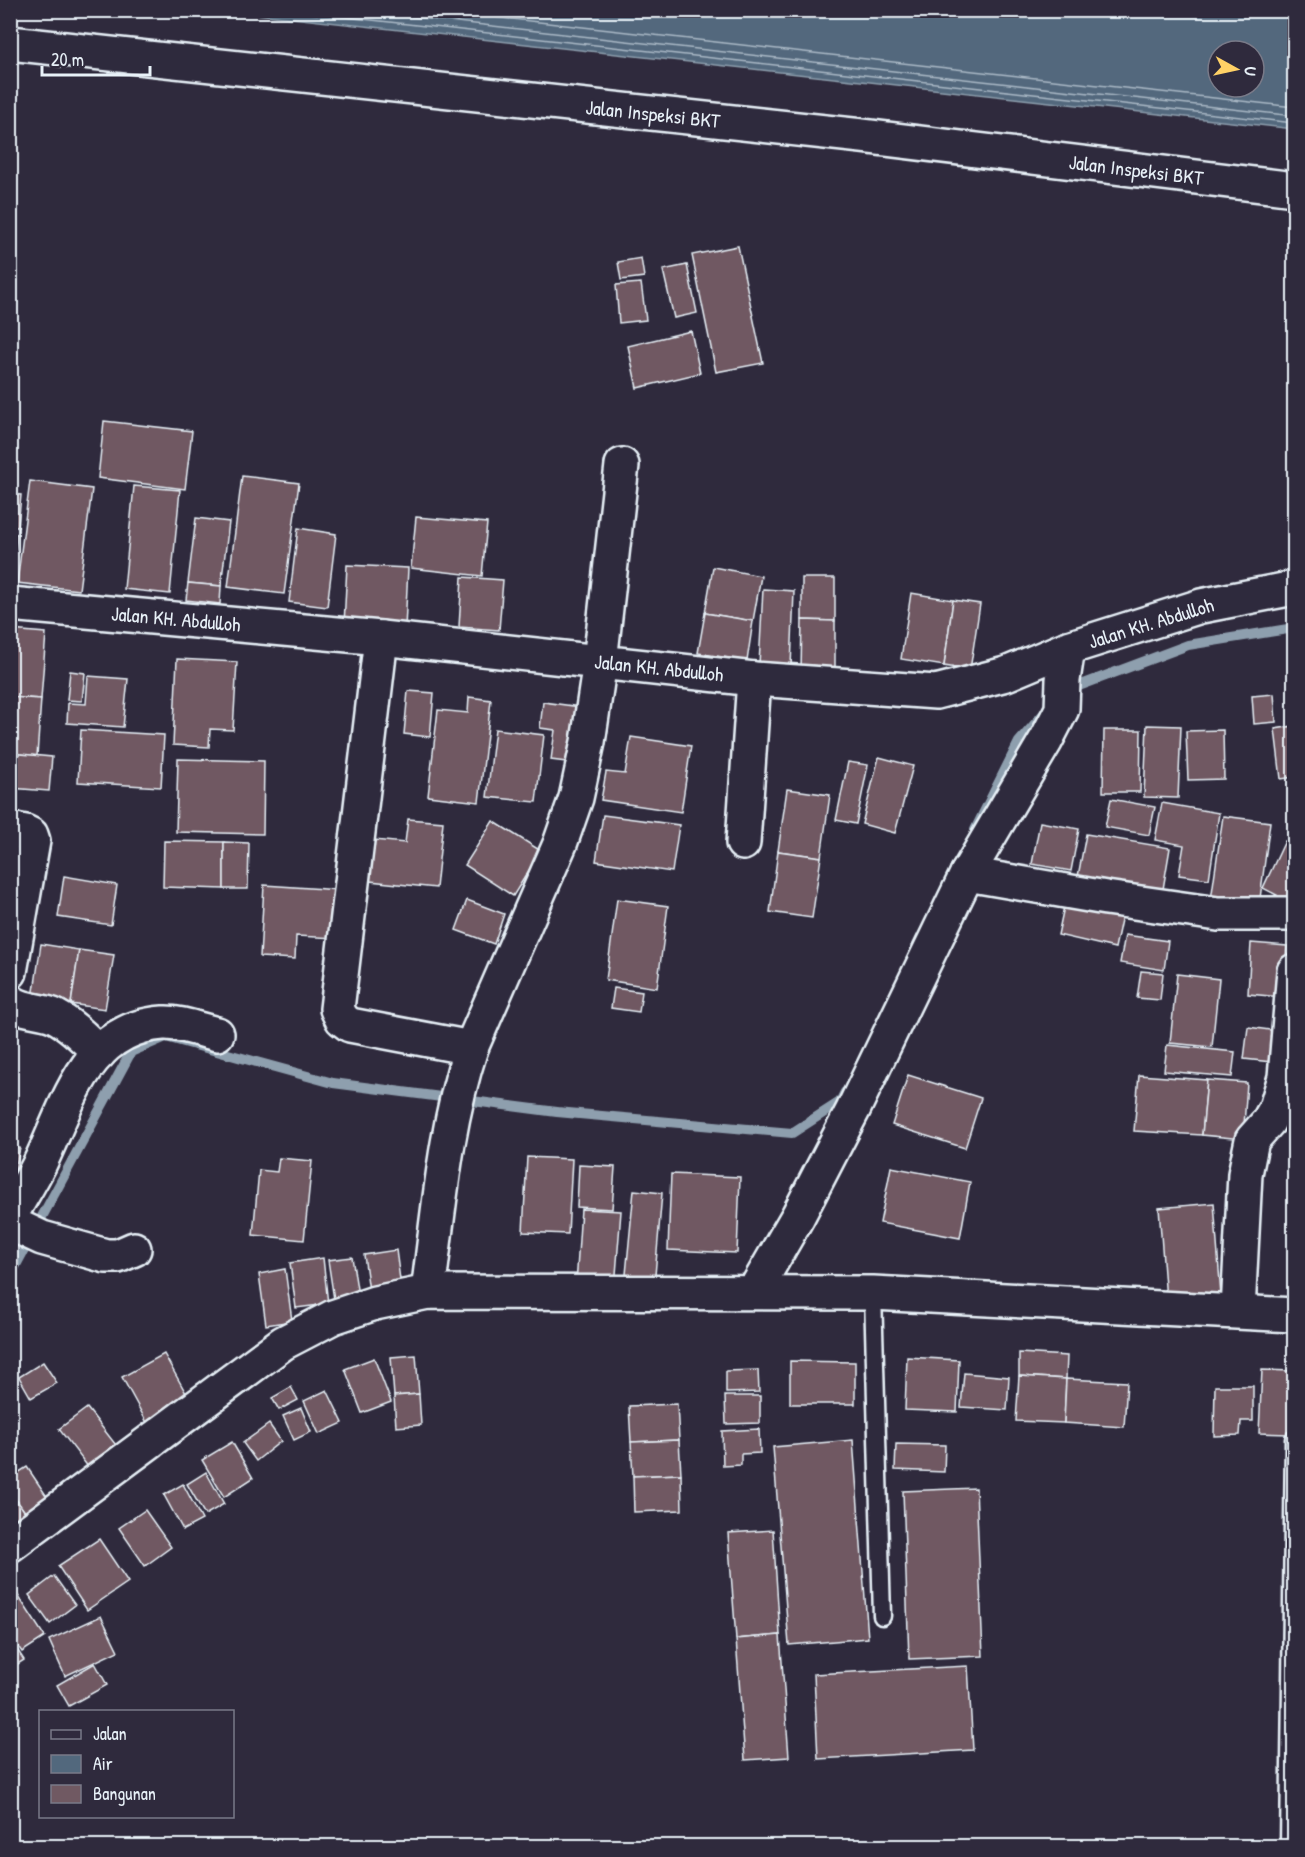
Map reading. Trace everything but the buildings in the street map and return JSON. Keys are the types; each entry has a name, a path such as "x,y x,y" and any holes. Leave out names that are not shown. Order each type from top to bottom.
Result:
{"street":[{"name":"Jalan Inspeksi BKT","path":"10,44 850,135 1294,189"},
{"path":"428,1292 449,1135 466,1061 560,844 576,798 588,742 600,662 622,465"},
{"name":"Jalan KH. Abdulloh","path":"10,604 381,638 754,679 936,692 1006,674 1068,648 1201,606 1294,588"},
{"path":"381,638 337,1009 342,1019 350,1025 466,1061"},
{"path":"754,1292 798,1216 853,1110 967,874 1046,740 1062,695 1068,648"},
{"path":"743,843 754,679"},
{"path":"10,829 31,835 33,841 10,972"},
{"path":"967,874 1106,898 1218,914 1294,915"},
{"path":"1238,1311 1245,1174 1252,1140 1268,1122 1276,1108 1285,1077 1294,971"},
{"path":"10,1000 20,1007 54,1016 82,1035 99,1053"},
{"path":"134,1249 118,1256 106,1256 19,1226 40,1164 86,1067 99,1053 126,1032 165,1023 217,1034"},
{"path":"10,1545 283,1343 333,1317 375,1303 428,1292 873,1293 1294,1315"}],"lane":[{"path":"873,1293 882,1616"},
{"path":"1289,1846 1294,1439"}],"water":[{"path":"228,11 1294,11 1294,129"}],"waterway":[{"path":"1068,690 1188,645 1294,628"},
{"path":"975,830 1019,742 1046,711"},
{"path":"10,1276 131,1052 166,1037 333,1083 557,1112 792,1133 840,1102 845,1092"}]}
